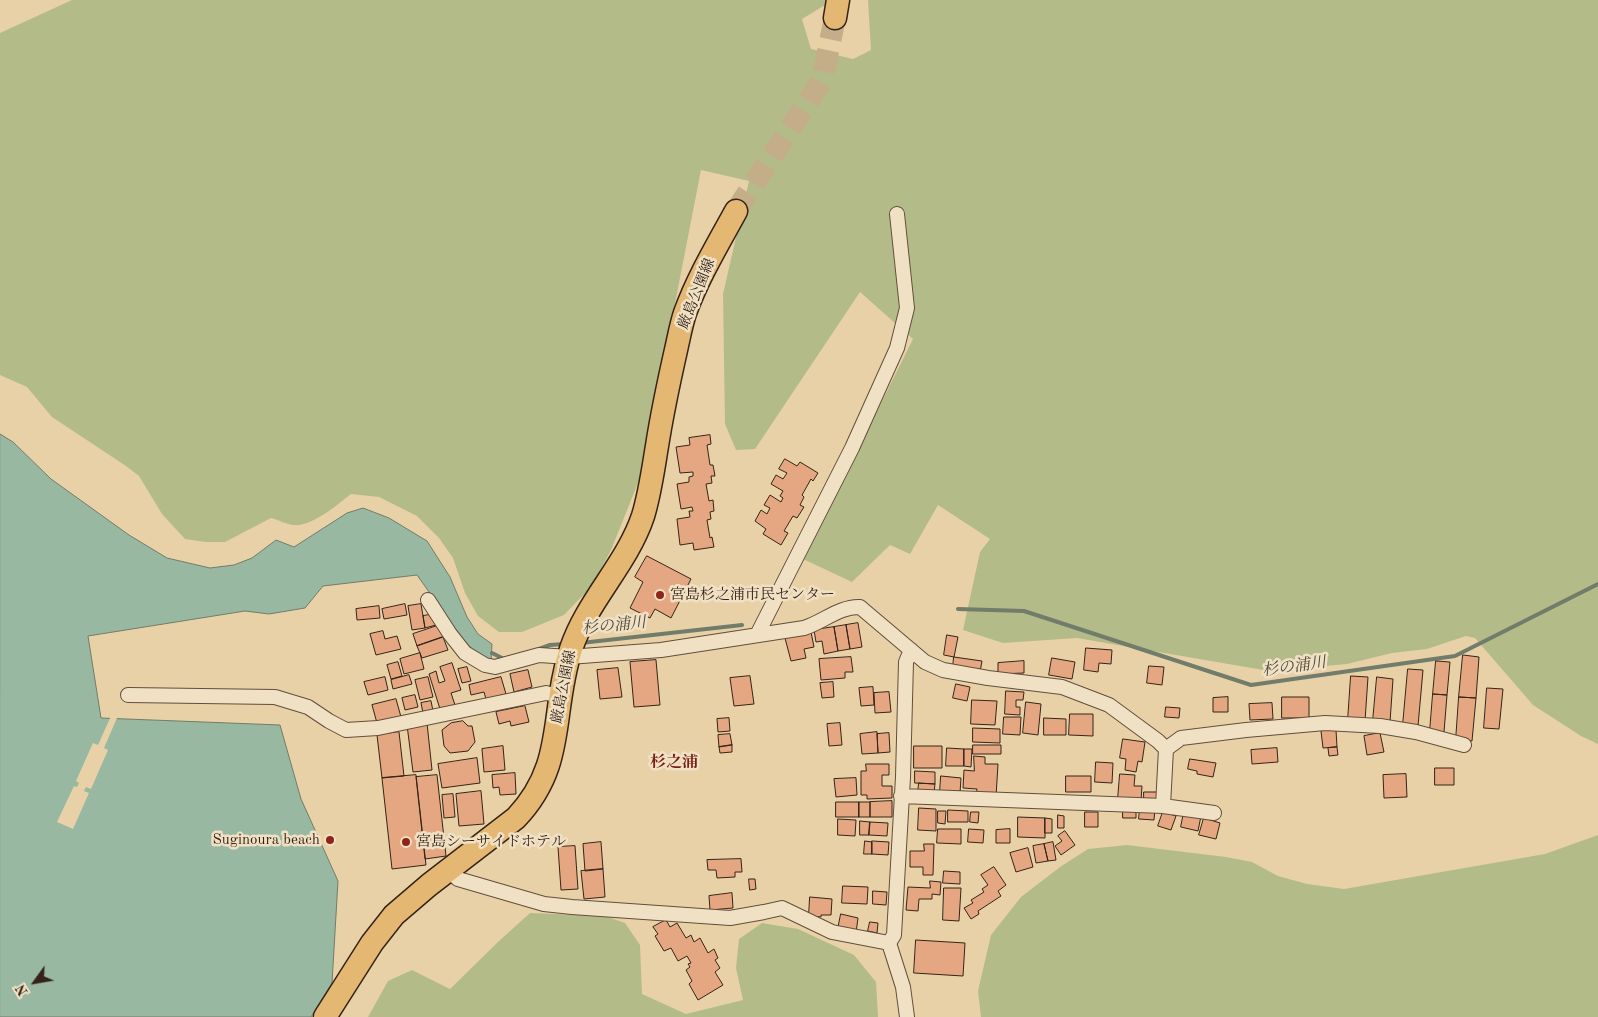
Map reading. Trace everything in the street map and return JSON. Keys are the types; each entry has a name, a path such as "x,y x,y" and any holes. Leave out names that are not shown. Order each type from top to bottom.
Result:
{"main road":[{"name":"厳島公園線","path":"325,1017 383,928 408,903 516,818 534,797 541,785 551,758 560,696 570,652 581,626 634,538 649,495 670,376 685,313 706,265 736,212"}],"street":[{"path":"757,635 852,448 897,348 907,308 897,214"},
{"path":"428,600 465,653 485,665 495,667 539,655 570,652 662,650 804,628 816,624 850,606 860,607 925,662 943,670 988,678 1062,687 1110,705 1166,749 1163,806"},
{"path":"907,1017 903,987 889,943 894,935 906,662 911,650"},
{"path":"128,695 274,697 308,707 346,730 378,728 546,693 560,696"},
{"path":"1166,749 1181,738 1325,723 1380,726 1416,732 1464,745"},
{"path":"901,796 1163,806 1214,814"},
{"path":"448,870 458,879 544,904 730,918 782,908 832,932 889,943"}],"shaded area":[{"path":"72,0 830,0 830,2 802,19 811,49 853,59 871,50 868,0 1598,0 1598,744 1581,736 1533,705 1475,638 1466,636 1427,649 1392,653 1347,664 1269,671 1077,638 1003,643 963,630 980,552 990,539 938,505 910,554 890,545 852,582 803,559 913,339 860,292 755,449 736,450 725,424 723,294 749,181 701,170 642,473 611,550 592,586 564,615 522,632 499,632 478,616 465,593 453,558 439,538 417,516 379,497 351,494 339,504 308,523 293,525 271,518 225,542 185,539 162,514 139,476 52,417 27,387 0,375 0,33"},
{"path":"0,434 13,442 51,479 129,535 167,558 210,568 234,565 252,558 276,540 294,547 347,513 363,508 389,518 427,541 450,577 467,617 478,634 492,644 491,662 466,644 417,575 323,586 305,608 269,614 245,611 88,636 101,718 280,725 301,799 338,881 332,983 311,1017 0,1017"},
{"path":"1598,835 1598,1017 981,1017 978,991 991,935 1021,897 1060,867 1088,849 1127,845 1226,857 1252,862 1278,876 1307,884 1344,889 1545,854"},
{"path":"530,913 605,916 625,923 640,945 642,994 686,1014 743,1000 736,968 739,939 762,923 798,929 854,955 876,982 878,1017 368,1017 388,981 412,970 450,989"}],"pier":[{"path":"111,716 117,718 104,748 108,750 91,789 86,787 84,791 89,793 73,829 57,822 74,786 77,787 79,783 76,781 93,743 98,745"}],"building":[{"path":"710,435 711,444 707,445 710,465 713,465 715,476 711,476 712,483 706,484 709,501 713,500 714,511 710,512 711,519 707,520 710,538 712,537 714,547 694,550 693,543 680,545 677,519 690,517 689,511 693,511 692,507 681,509 677,484 689,482 689,477 693,476 693,472 680,473 676,447 690,445 689,438"},
{"path":"785,459 797,466 800,462 818,473 813,481 811,479 802,495 804,497 800,505 804,507 797,518 793,516 784,531 788,533 781,545 763,534 766,529 755,521 761,510 767,514 770,508 764,505 770,495 781,502 783,498 780,496 783,491 771,484 776,475 783,479 787,473 779,469"},
{"name":"宮島杉之浦市民センター","path":"647,556 691,579 671,618 655,609 650,618 630,608 643,582 635,577"},
{"path":"405,604 407,615 384,619 382,609"},
{"path":"421,604 425,628 412,630 408,606"},
{"path":"379,606 380,618 357,620 356,609"},
{"path":"435,614 436,625 425,628 423,616"},
{"path":"858,623 862,647 850,649 846,625"},
{"path":"440,625 443,637 417,646 413,634"},
{"path":"846,625 850,649 838,651 834,627"},
{"path":"834,627 838,651 824,654 822,641 816,642 814,630"},
{"path":"383,631 385,639 397,636 401,649 376,655 370,634"},
{"path":"811,632 814,647 804,649 806,658 791,661 785,638"},
{"path":"947,635 958,637 954,657 944,655"},
{"path":"443,637 448,650 422,658 417,646"},
{"path":"1086,648 1112,650 1111,664 1099,663 1098,672 1084,670"},
{"path":"420,653 424,669 404,674 400,659"},
{"path":"1463,655 1479,657 1476,698 1459,697"},
{"path":"851,657 853,672 845,672 845,678 821,680 819,659"},
{"path":"954,657 982,661 980,672 953,667"},
{"path":"1052,658 1075,662 1072,679 1049,675"},
{"path":"656,660 660,705 634,707 630,662"},
{"path":"1024,661 1024,673 998,674 998,663"},
{"path":"1436,661 1450,662 1447,695 1433,694"},
{"path":"398,662 402,676 391,679 387,665"},
{"path":"452,663 461,690 451,693 455,705 440,709 429,674 436,671 439,683 445,681 440,667"},
{"path":"1149,666 1164,667 1162,685 1147,683"},
{"path":"467,667 471,681 462,683 458,669"},
{"path":"618,668 622,697 600,699 597,670"},
{"path":"1408,669 1423,670 1418,726 1403,725"},
{"path":"528,670 532,687 514,692 510,674"},
{"path":"409,675 412,684 393,689 391,680"},
{"path":"750,676 754,704 734,706 730,678"},
{"path":"1351,676 1368,677 1365,721 1348,720"},
{"path":"385,677 388,690 368,695 364,682"},
{"path":"428,677 433,697 420,700 415,680"},
{"path":"501,677 506,694 486,699 484,692 471,695 469,685"},
{"path":"1377,677 1393,679 1390,722 1373,721"},
{"path":"833,682 834,697 822,698 820,683"},
{"path":"956,684 970,687 967,701 953,698"},
{"path":"873,687 874,705 861,706 859,688"},
{"path":"1487,688 1503,689 1499,729 1484,728"},
{"path":"1006,691 1024,692 1023,700 1016,700 1016,707 1020,707 1020,715 1005,714"},
{"path":"889,692 891,712 875,713 874,693"},
{"path":"1433,694 1447,695 1444,732 1430,731"},
{"path":"415,695 418,707 405,710 402,698"},
{"path":"1228,697 1228,712 1213,712 1213,698"},
{"path":"1282,697 1309,697 1309,718 1282,718"},
{"path":"1459,697 1476,698 1472,741 1456,740"},
{"path":"396,699 401,717 377,723 372,705"},
{"path":"972,700 997,701 995,725 971,724"},
{"path":"431,701 433,711 423,713 421,703"},
{"path":"1026,702 1041,704 1038,735 1023,733"},
{"path":"1272,703 1273,719 1250,720 1249,704"},
{"path":"525,706 529,722 511,726 510,721 499,724 496,712"},
{"path":"1166,707 1180,708 1179,718 1165,717"},
{"path":"1070,714 1093,714 1093,736 1069,735"},
{"path":"1004,717 1021,717 1020,735 1003,734"},
{"path":"729,718 730,731 718,732 717,719"},
{"path":"1044,718 1066,719 1066,735 1044,735"},
{"path":"463,721 468,726 472,726 475,742 468,751 450,753 444,746 442,730 451,723"},
{"path":"427,723 432,770 413,772 407,725"},
{"path":"840,723 842,745 829,746 827,724"},
{"path":"973,728 1000,729 1000,743 973,742"},
{"path":"1336,730 1337,747 1323,748 1321,731"},
{"path":"399,732 404,776 382,778 377,735"},
{"path":"877,732 878,753 862,754 860,734"},
{"path":"889,733 890,752 878,753 877,734"},
{"path":"1380,733 1384,752 1367,755 1364,736"},
{"path":"730,734 732,745 719,747 718,735"},
{"path":"1123,739 1145,742 1142,762 1138,761 1136,772 1125,770 1126,759 1120,758"},
{"path":"732,745 732,752 720,753 719,747"},
{"path":"973,745 1001,745 1001,754 973,754"},
{"path":"503,746 505,770 484,772 482,749"},
{"path":"914,746 942,746 942,768 914,768"},
{"path":"1337,747 1338,755 1329,756 1328,748"},
{"path":"947,748 964,749 964,766 946,766"},
{"path":"1277,748 1278,762 1252,764 1251,750"},
{"path":"964,749 972,749 971,767 964,766"},
{"path":"974,756 985,757 985,764 998,764 996,797 976,796 977,789 963,788 964,770 974,771"},
{"path":"477,758 480,783 442,788 438,764"},
{"path":"1190,759 1216,763 1213,777 1197,774 1197,771 1188,769"},
{"path":"1096,762 1113,763 1112,783 1095,782"},
{"path":"866,764 889,764 889,775 882,775 882,786 892,786 892,798 867,799 867,795 861,795 861,771 866,771"},
{"path":"1435,768 1454,768 1454,785 1435,785"},
{"path":"915,771 935,772 935,784 915,783"},
{"path":"515,773 516,794 500,795 499,787 493,788 492,775"},
{"path":"1120,774 1135,775 1134,786 1142,786 1141,801 1118,799"},
{"path":"1406,774 1407,797 1384,798 1383,775"},
{"path":"416,775 426,865 392,869 382,778"},
{"path":"437,775 446,856 425,859 416,777"},
{"path":"941,776 961,778 960,793 940,792"},
{"path":"1066,776 1091,776 1091,792 1066,792"},
{"path":"856,778 857,795 836,797 834,779"},
{"path":"919,783 935,784 934,793 918,793"},
{"path":"481,791 484,824 459,826 456,794"},
{"path":"1144,792 1159,792 1159,802 1144,802"},
{"path":"453,794 455,817 444,818 442,795"},
{"path":"892,801 892,817 870,817 870,802"},
{"path":"836,802 859,802 859,817 836,817"},
{"path":"859,802 870,802 870,817 859,817"},
{"path":"1140,807 1155,809 1154,820 1139,819"},
{"path":"919,808 936,809 936,831 918,830"},
{"path":"1123,809 1136,809 1136,818 1123,818"},
{"path":"948,810 968,811 968,822 948,822"},
{"path":"938,811 946,811 945,824 938,823"},
{"path":"971,812 979,812 978,823 970,822"},
{"path":"1085,812 1098,812 1098,827 1085,827"},
{"path":"1163,812 1176,816 1171,830 1158,826"},
{"path":"1184,812 1201,816 1198,831 1181,827"},
{"path":"1058,815 1064,816 1064,828 1058,828"},
{"path":"1018,817 1045,818 1045,838 1018,837"},
{"path":"1045,818 1052,819 1052,833 1045,833"},
{"path":"1204,818 1220,823 1216,839 1199,835"},
{"path":"838,819 856,820 855,836 838,835"},
{"path":"860,821 870,822 869,835 860,835"},
{"path":"870,822 888,823 887,836 869,835"},
{"path":"938,829 961,829 961,844 937,843"},
{"path":"969,829 984,830 983,843 968,842"},
{"path":"1010,829 1010,843 996,843 996,830"},
{"path":"1065,831 1075,845 1061,855 1055,846 1062,841 1058,836"},
{"path":"865,841 872,842 872,854 864,854"},
{"path":"872,841 889,842 888,855 872,854"},
{"path":"601,842 603,869 585,871 583,844"},
{"path":"1053,842 1056,860 1048,861 1044,844"},
{"path":"924,844 934,844 933,875 923,875 923,867 910,867 910,851 924,851"},
{"path":"1044,844 1048,861 1036,863 1033,846"},
{"path":"575,846 578,889 561,890 558,847"},
{"path":"1028,848 1033,867 1016,872 1010,853"},
{"path":"741,859 742,872 735,872 735,877 717,878 716,870 708,870 707,860"},
{"path":"994,867 1006,885 998,891 1001,896 978,911 979,914 971,919 964,908 973,903 971,900 984,892 982,889 988,885 981,875"},
{"path":"603,869 605,897 584,899 581,871"},
{"path":"944,871 960,872 960,884 943,883"},
{"path":"749,879 755,879 756,889 750,890"},
{"path":"930,881 941,882 940,895 932,894 932,899 919,899 918,911 906,910 908,887 930,888"},
{"path":"843,886 868,887 867,904 842,903"},
{"path":"944,888 961,888 959,921 943,920"},
{"path":"873,891 887,892 886,905 873,904"},
{"path":"732,893 733,908 710,910 709,896"},
{"path":"810,897 832,899 831,915 821,915 821,917 809,916"},
{"path":"841,914 858,918 856,933 838,929"},
{"path":"666,920 670,927 677,923 686,938 691,935 694,942 700,938 708,953 714,949 718,958 715,960 720,968 715,972 723,985 698,1000 689,984 692,981 686,970 690,967 688,964 691,963 687,956 678,961 671,948 664,951 655,936 658,934 653,927"},
{"path":"870,922 878,923 877,933 868,931"},
{"path":"916,940 965,943 963,976 914,973"}],"waterway":[{"name":"杉の浦川","path":"958,609 1024,611 1251,685 1455,656 1598,584"},
{"name":"杉の浦川","path":"581,643 742,625"},
{"name":"杉の浦川","path":"539,649 550,645 564,644"},
{"name":"杉の浦川","path":"492,653 506,660"}],"tunnel":[{"path":"736,211 822,80 835,18"}],"place":[{"name":"宮島杉之浦市民センター","path":"660,595"},
{"name":"Suginoura beach","path":"330,840"},
{"name":"宮島シーサイドホテル","path":"406,842"}],"district":[{"name":"杉之浦","path":"674,763"}]}
